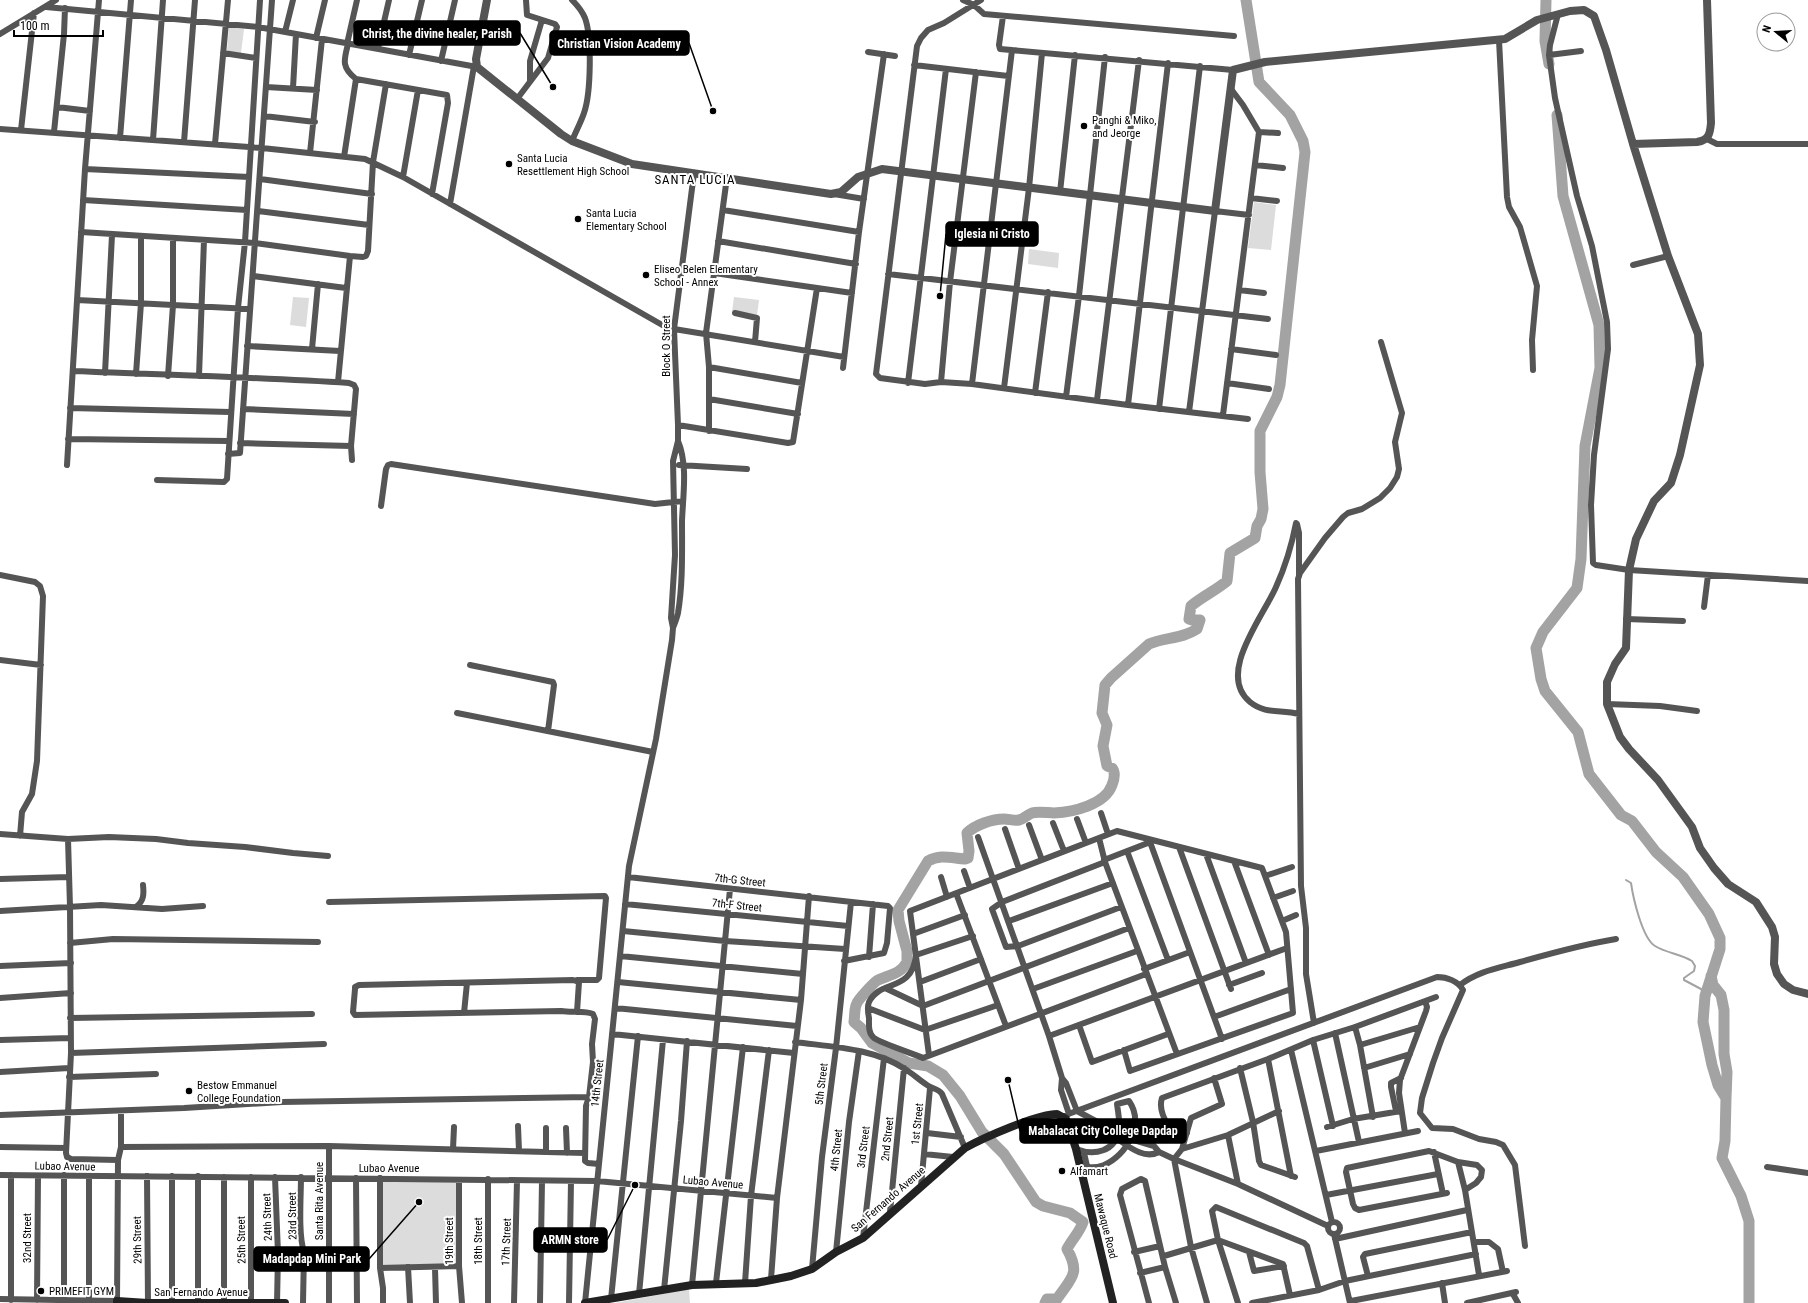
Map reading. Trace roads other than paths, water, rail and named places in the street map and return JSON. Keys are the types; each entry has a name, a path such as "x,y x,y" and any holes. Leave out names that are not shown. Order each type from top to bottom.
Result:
{"main road":[{"name":"San Fernando Avenue","path":"585,1303 692,1285 756,1283 791,1276 812,1269 836,1252 863,1238 890,1212 965,1148 982,1138 1038,1118 1063,1115"},
{"name":"Mawaque Road","path":"1063,1115 1068,1123 1076,1149 1113,1303"},
{"name":"San Fernando Avenue","path":"117,1302 285,1303"}],"street":[{"path":"0,34 56,0"},
{"path":"67,465 70,408 74,372 85,169 99,0"},
{"path":"120,138 131,0"},
{"path":"153,140 163,0"},
{"path":"184,142 195,0"},
{"path":"215,144 228,0"},
{"path":"157,480 224,482 227,479 230,412 245,242 260,0"},
{"path":"228,454 239,454 258,211 272,0"},
{"path":"285,32 293,0"},
{"path":"310,153 315,122 319,39 325,0"},
{"path":"358,0 344,64 349,73 356,79 447,95 448,99 432,194"},
{"path":"378,48 389,0"},
{"path":"409,54 422,0"},
{"path":"441,61 455,0"},
{"path":"450,204 487,0"},
{"path":"517,99 548,58 558,27 555,24 527,16 526,0"},
{"path":"572,0 584,17 589,34 589,62 587,99 584,112 572,141"},
{"path":"963,0 974,5 984,14 1234,36"},
{"path":"980,0 944,23 928,30 921,38 917,46 876,374 880,378 908,383 925,384 941,382 972,384 1159,409 1248,418"},
{"path":"1707,0 1711,123 1710,132 1707,139"},
{"path":"46,6 193,22 269,28 319,39 476,66 572,141 632,164 727,177 864,200"},
{"path":"54,132 64,34 65,8"},
{"path":"1003,16 999,45 1000,49 1139,60 1233,70 1259,63 1499,40 1505,39 1537,20 1570,11 1584,10 1594,16 1606,50 1633,144 1668,256 1698,334 1700,365 1680,455 1671,483 1654,502 1636,539 1629,570 1626,648 1615,664 1607,682 1607,704 1620,737 1629,749 1658,780 1692,827 1700,848 1714,868 1728,884 1756,902 1773,932 1776,951 1774,964 1777,974 1788,987 1808,994"},
{"path":"21,130 34,13"},
{"path":"1555,15 1549,55 1555,98 1576,196 1592,246 1607,322 1608,349 1595,447 1591,505 1593,563 1596,565 1629,570 1808,581"},
{"path":"530,81 530,61 542,20"},
{"path":"293,88 296,34"},
{"path":"1499,40 1507,197 1509,206 1520,227 1537,286 1532,347 1533,370"},
{"path":"972,384 1012,50"},
{"path":"1549,55 1581,51"},
{"path":"868,52 895,56"},
{"path":"223,53 256,58"},
{"path":"1004,388 1029,188 1042,53"},
{"path":"843,368 859,232 884,54"},
{"path":"1060,192 1075,55"},
{"path":"1066,396 1106,58"},
{"path":"1097,400 1139,60"},
{"path":"1128,405 1168,63"},
{"path":"914,65 1008,76"},
{"path":"1159,409 1200,66"},
{"path":"908,383 946,69"},
{"path":"1189,412 1233,70"},
{"path":"941,382 950,282 964,180 976,72"},
{"path":"344,157 356,79"},
{"path":"81,232 245,242 350,256 366,256 368,251 370,225 373,162 386,84"},
{"path":"266,86 317,90"},
{"path":"1223,415 1259,132 1243,105 1231,89"},
{"path":"403,177 418,90"},
{"path":"57,106 90,110"},
{"path":"264,116 315,122"},
{"path":"0,129 251,147 344,157 373,162 403,177 664,326 807,352 844,357"},
{"path":"1259,132 1278,133"},
{"path":"1633,144 1697,142 1707,139 1717,144 1808,144"},
{"path":"1255,164 1282,168"},
{"path":"85,169 249,178"},
{"path":"831,194 841,192 858,177 882,169 1249,215"},
{"name":"Block O Street","path":"678,441 674,329 694,173"},
{"path":"709,431 709,367 706,333 727,177"},
{"path":"260,179 372,194"},
{"path":"1251,198 1277,201"},
{"path":"83,200 247,210"},
{"path":"723,210 859,232"},
{"path":"258,211 370,225"},
{"path":"105,373 112,235"},
{"path":"136,374 141,303 141,236"},
{"path":"168,376 173,305 174,238"},
{"path":"199,376 203,306 204,240"},
{"path":"718,241 856,264"},
{"path":"338,382 350,256"},
{"path":"1633,265 1668,256"},
{"path":"714,273 852,293"},
{"path":"888,274 1268,319"},
{"path":"253,276 346,288"},
{"path":"312,349 318,284"},
{"path":"678,425 791,444 794,440 817,288"},
{"path":"1239,290 1264,293"},
{"path":"1035,393 1048,292"},
{"path":"77,300 250,309"},
{"path":"735,313 757,318 755,342"},
{"path":"1298,579 1300,573 1324,538 1343,517 1348,513 1362,509 1380,498 1390,488 1397,477 1399,469 1395,442 1402,412 1381,342"},
{"path":"247,346 340,351"},
{"path":"1231,350 1276,355"},
{"path":"709,367 802,383"},
{"path":"74,372 168,376 245,377 349,383 355,386 351,446 352,460"},
{"path":"1227,383 1270,388"},
{"path":"709,399 798,414"},
{"path":"70,408 230,412"},
{"path":"243,409 354,414"},
{"path":"68,440 228,441"},
{"path":"673,628 671,618 673,579 678,555 683,501 683,465 682,454 678,441"},
{"path":"673,628 678,612 680,580 673,465 674,452 678,441"},
{"path":"240,443 351,446"},
{"path":"381,506 387,465 391,464 641,502 661,504 683,501"},
{"path":"673,465 747,469"},
{"path":"1299,714 1291,712 1268,712 1251,703 1241,693 1237,680 1239,664 1244,648 1277,586 1293,540 1296,523 1299,533 1298,579 1301,886 1306,928 1306,974 1314,1023"},
{"path":"0,575 35,582 40,586 43,596 44,610 37,761 32,794 22,812 20,836"},
{"path":"1704,607 1708,575"},
{"path":"673,579 680,580"},
{"path":"1626,619 1683,621"},
{"name":"14th Street","path":"585,1303 628,878 671,656 673,628"},
{"path":"0,660 41,665"},
{"path":"470,665 553,682 554,685 548,731"},
{"path":"1607,704 1660,706 1697,711"},
{"path":"456,713 653,752"},
{"path":"1101,813 1108,834"},
{"path":"1077,819 1086,843"},
{"path":"1053,823 1064,852"},
{"path":"1029,825 1042,860"},
{"path":"1005,829 1019,869"},
{"path":"929,1055 910,911 1118,831 1262,868 1286,932 1293,1013 1130,1071 1124,1050"},
{"path":"0,834 68,839 109,837 156,839 328,856"},
{"path":"978,837 1033,989 1062,1078 1066,1083 1076,1111 1117,1135 1128,1146 1143,1154 1151,1155 1159,1152"},
{"path":"1099,838 1112,883 1168,1034 1177,1054"},
{"path":"68,839 71,963 71,1053 69,1068 66,1148 67,1157 72,1159 118,1160"},
{"path":"1121,907 1018,946 1006,947 992,909 1002,902 1153,841"},
{"path":"1153,841 1190,952 1222,1039"},
{"path":"1179,847 1230,987 1262,973"},
{"path":"1127,851 1168,960"},
{"path":"1206,854 1246,963"},
{"path":"1234,861 1269,955"},
{"path":"1265,876 1292,867"},
{"path":"964,871 970,888"},
{"path":"0,879 69,877"},
{"path":"941,877 947,897"},
{"name":"7th-G Street","path":"628,878 809,896 888,906 890,908 884,953 868,957"},
{"path":"1009,921 1112,883"},
{"path":"136,907 141,902 144,894 143,885"},
{"path":"692,1285 724,967 730,889"},
{"path":"1273,898 1293,891"},
{"path":"956,893 1006,1026"},
{"path":"329,902 605,896 599,978 597,980 357,986 355,989 353,1012 355,1015 561,1011 588,1012 593,1014 595,1019 592,1044 593,1062 586,1106 585,1153 586,1163 599,1164"},
{"path":"771,1279 777,1198 801,1000 809,896"},
{"name":"5th Street","path":"812,1269 822,1157 836,1048 851,902"},
{"path":"0,911 101,904 162,909 203,906"},
{"name":"7th-F Street","path":"625,904 848,926"},
{"path":"844,961 868,957 874,904"},
{"path":"913,934 964,915"},
{"path":"1282,921 1296,915"},
{"path":"885,988 923,1006 1129,928"},
{"path":"623,931 725,941 845,949"},
{"path":"916,955 973,936"},
{"path":"70,942 112,939 318,942"},
{"path":"1460,985 1469,978 1482,972 1565,949 1616,939"},
{"path":"1049,1036 1287,948"},
{"path":"1033,989 1137,951"},
{"path":"916,955 915,964 910,973 898,984 880,990 869,1002 869,1030 874,1038 923,1058 1041,1013 1190,952"},
{"path":"620,956 803,974"},
{"path":"920,982 981,959"},
{"path":"0,966 71,963"},
{"path":"1062,1078 1060,1090 1064,1098 1063,1115 1437,977 1443,977 1460,985 1463,990 1444,1032 1433,1063 1422,1098 1420,1112 1432,1128 1453,1130 1503,1145 1515,1165 1525,1246"},
{"path":"577,980 579,982 577,1012"},
{"path":"618,982 801,1000"},
{"path":"464,1013 467,983"},
{"path":"1214,1017 1291,989"},
{"path":"0,998 71,993"},
{"path":"1187,1133 1168,1125 1163,1115 1160,1102 1162,1098 1240,1068 1268,1059 1313,1040 1355,1027 1436,997"},
{"path":"1404,1133 1399,1111 1401,1078 1427,1007 1425,1001"},
{"path":"868,1008 926,1030 998,1005"},
{"path":"615,1008 797,1026"},
{"path":"70,1018 312,1014"},
{"path":"1079,1025 1092,1062 1168,1034"},
{"path":"1355,1027 1360,1045 1373,1117"},
{"path":"1360,1045 1420,1027"},
{"path":"1335,1033 1359,1142"},
{"path":"612,1034 794,1052"},
{"path":"611,1299 638,1036"},
{"path":"0,1040 70,1038"},
{"path":"639,1294 663,1040"},
{"path":"1313,1040 1330,1126 1353,1119 1373,1117 1399,1111"},
{"path":"664,1290 675,1188 687,1041"},
{"path":"795,1042 859,1051 884,1058 904,1068 930,1088 938,1090 942,1094 965,1148"},
{"path":"71,1053 324,1044"},
{"path":"716,1284 743,1048"},
{"path":"744,1283 751,1196 769,1050"},
{"path":"1291,1050 1326,1195 1330,1224 1329,1232 1335,1236 1351,1302 1479,1275 1505,1271 1498,1249 1489,1242 1474,1242"},
{"name":"4th Street","path":"836,1252 849,1122 859,1051"},
{"path":"1364,1068 1410,1054"},
{"name":"3rd Street","path":"863,1238 884,1058"},
{"path":"1240,1068 1253,1122 1259,1161 1261,1165 1293,1177 1268,1059"},
{"path":"0,1072 69,1068"},
{"name":"2nd Street","path":"890,1212 904,1068"},
{"path":"69,1078 156,1074"},
{"path":"1207,1303 1191,1247 1174,1159 1182,1149 1193,1116 1222,1104 1214,1078"},
{"name":"1st Street","path":"921,1186 930,1088"},
{"path":"1064,1098 1071,1095"},
{"path":"0,1115 68,1114 282,1102 588,1097"},
{"path":"1076,1149 1084,1153 1096,1153 1105,1150 1117,1135 1119,1121 1115,1097"},
{"path":"1084,1153 1087,1166 1098,1167 1113,1162 1128,1146 1132,1139 1134,1115 1130,1103 1127,1101 1117,1104"},
{"path":"117,1302 118,1160 121,1147 121,1111"},
{"path":"1182,1149 1228,1134 1279,1111"},
{"path":"518,1126 520,1151"},
{"path":"453,1149 454,1127"},
{"path":"546,1128 546,1152"},
{"path":"566,1128 567,1153"},
{"path":"1316,1151 1418,1131"},
{"path":"927,1133 961,1136"},
{"path":"1228,1134 1238,1184"},
{"path":"1117,1135 1154,1146 1159,1152 1174,1159 1238,1184 1330,1224 1336,1222 1339,1227 1339,1231 1335,1236"},
{"path":"121,1147 329,1146 585,1153"},
{"name":"Santa Rita Avenue","path":"329,1146 329,1303"},
{"path":"0,1147 66,1148"},
{"path":"1434,1152 1438,1174 1445,1193 1359,1210 1355,1208 1346,1172 1347,1168 1425,1151 1434,1152 1458,1162 1477,1165 1482,1170 1481,1177 1476,1183 1465,1190"},
{"path":"924,1154 953,1157"},
{"path":"1458,1162 1465,1190 1467,1210 1479,1275"},
{"path":"1767,1167 1808,1173"},
{"path":"1326,1195 1438,1174"},
{"name":"Lubao Avenue","path":"0,1175 597,1181 623,1182 777,1198"},
{"path":"11,1175 11,1300"},
{"path":"64,1175 64,1300"},
{"name":"32nd Street","path":"37,1300 38,1176"},
{"path":"89,1176 89,1300"},
{"name":"29th Street","path":"147,1176 148,1303"},
{"path":"172,1176 172,1303"},
{"path":"198,1176 198,1303"},
{"path":"224,1177 224,1303"},
{"name":"25th Street","path":"251,1177 251,1303"},
{"name":"24th Street","path":"275,1177 278,1254 277,1303"},
{"name":"23rd Street","path":"301,1177 302,1242 304,1252 303,1303"},
{"path":"356,1178 358,1303"},
{"path":"380,1178 380,1268 383,1288 383,1303"},
{"name":"18th Street","path":"488,1179 488,1303"},
{"path":"1149,1303 1134,1252 1120,1192 1141,1179 1145,1181 1160,1246 1164,1256 1165,1267 1176,1303"},
{"name":"19th Street","path":"459,1180 458,1266 462,1303"},
{"name":"17th Street","path":"514,1303 517,1181"},
{"path":"540,1303 542,1181"},
{"path":"569,1303 571,1181"},
{"path":"1238,1303 1218,1240 1212,1211 1216,1207 1304,1243 1307,1246 1319,1290"},
{"path":"1335,1236 1467,1210"},
{"path":"1368,1276 1363,1257 1365,1254 1472,1232"},
{"path":"1164,1256 1218,1240 1281,1263 1284,1266 1290,1295"},
{"path":"1134,1252 1160,1246"},
{"path":"1249,1252 1255,1274 1284,1266"},
{"path":"1252,1303 1319,1290 1345,1281 1476,1254"},
{"path":"380,1268 436,1268 458,1266"},
{"path":"408,1267 410,1303"},
{"path":"1140,1273 1165,1267"},
{"path":"436,1268 436,1303"},
{"path":"1442,1283 1445,1303"},
{"path":"1467,1303 1514,1293 1518,1303"},
{"name":"San Fernando Avenue","path":"0,1300 89,1300 117,1302"}],"waterway":[{"path":"1045,1303 1047,1299 1057,1299 1070,1281 1074,1270 1071,1257 1067,1249 1083,1222 1070,1213 1043,1206 1036,1202 1004,1154 982,1132 960,1096 943,1075 928,1066 909,1063 872,1043 861,1028 854,1022 855,1010 858,1001 878,980 898,972 907,962 907,951 899,921 898,910 928,861 941,857 968,858 969,851 967,833 974,827 984,823 999,819 1019,820 1034,812 1054,813 1070,811 1088,806 1103,798 1108,792 1114,779 1112,768 1107,766 1103,746 1107,725 1102,713 1105,685 1149,644 1185,635 1197,629 1200,620 1189,619 1191,606 1227,581 1230,553 1255,538 1257,526 1261,519 1263,509 1260,472 1260,431 1277,397 1280,385 1305,152 1303,141 1290,115 1259,82 1246,0"},
{"path":"1546,0 1545,41 1549,64"},
{"path":"1557,115 1563,196 1599,325 1600,368 1585,446 1581,559 1577,588 1543,632 1536,648 1541,679 1545,691 1578,732 1589,774 1621,815 1632,821 1656,852 1683,877 1709,914 1720,938 1720,949 1705,996 1703,1022 1712,1065 1718,1085 1726,1098 1725,1141 1722,1158 1741,1196 1749,1221 1749,1303"},
{"path":"1626,880 1631,883 1639,917 1650,942 1659,948 1692,961 1695,966 1694,971 1684,978 1684,980 1701,989 1705,996"},
{"path":"1711,976 1713,985 1721,995 1724,1010 1724,1054 1727,1072 1726,1098"}],"place":[{"name":"Christ, the divine healer, Parish","path":"553,87"},
{"name":"Christian Vision Academy","path":"713,111"},
{"name":"Panghi & Miko, and Jeorge","path":"1084,126"},
{"name":"Santa Lucia Resettlement High School","path":"509,164"},
{"name":"Santa Lucia Elementary School","path":"578,219"},
{"name":"Eliseo Belen Elementary School - Annex","path":"646,275"},
{"name":"Iglesia ni Cristo","path":"940,296"},
{"name":"Mabalacat City College Dapdap","path":"1008,1080"},
{"name":"Bestow Emmanuel College Foundation","path":"189,1091"},
{"name":"Alfamart","path":"1062,1171"},
{"name":"ARMN store","path":"635,1185"},
{"name":"Madapdap Mini Park","path":"419,1202"},
{"name":"PRIMEFIT GYM","path":"41,1291"}],"district":[{"name":"SANTA LUCIA","path":"695,179"}]}
